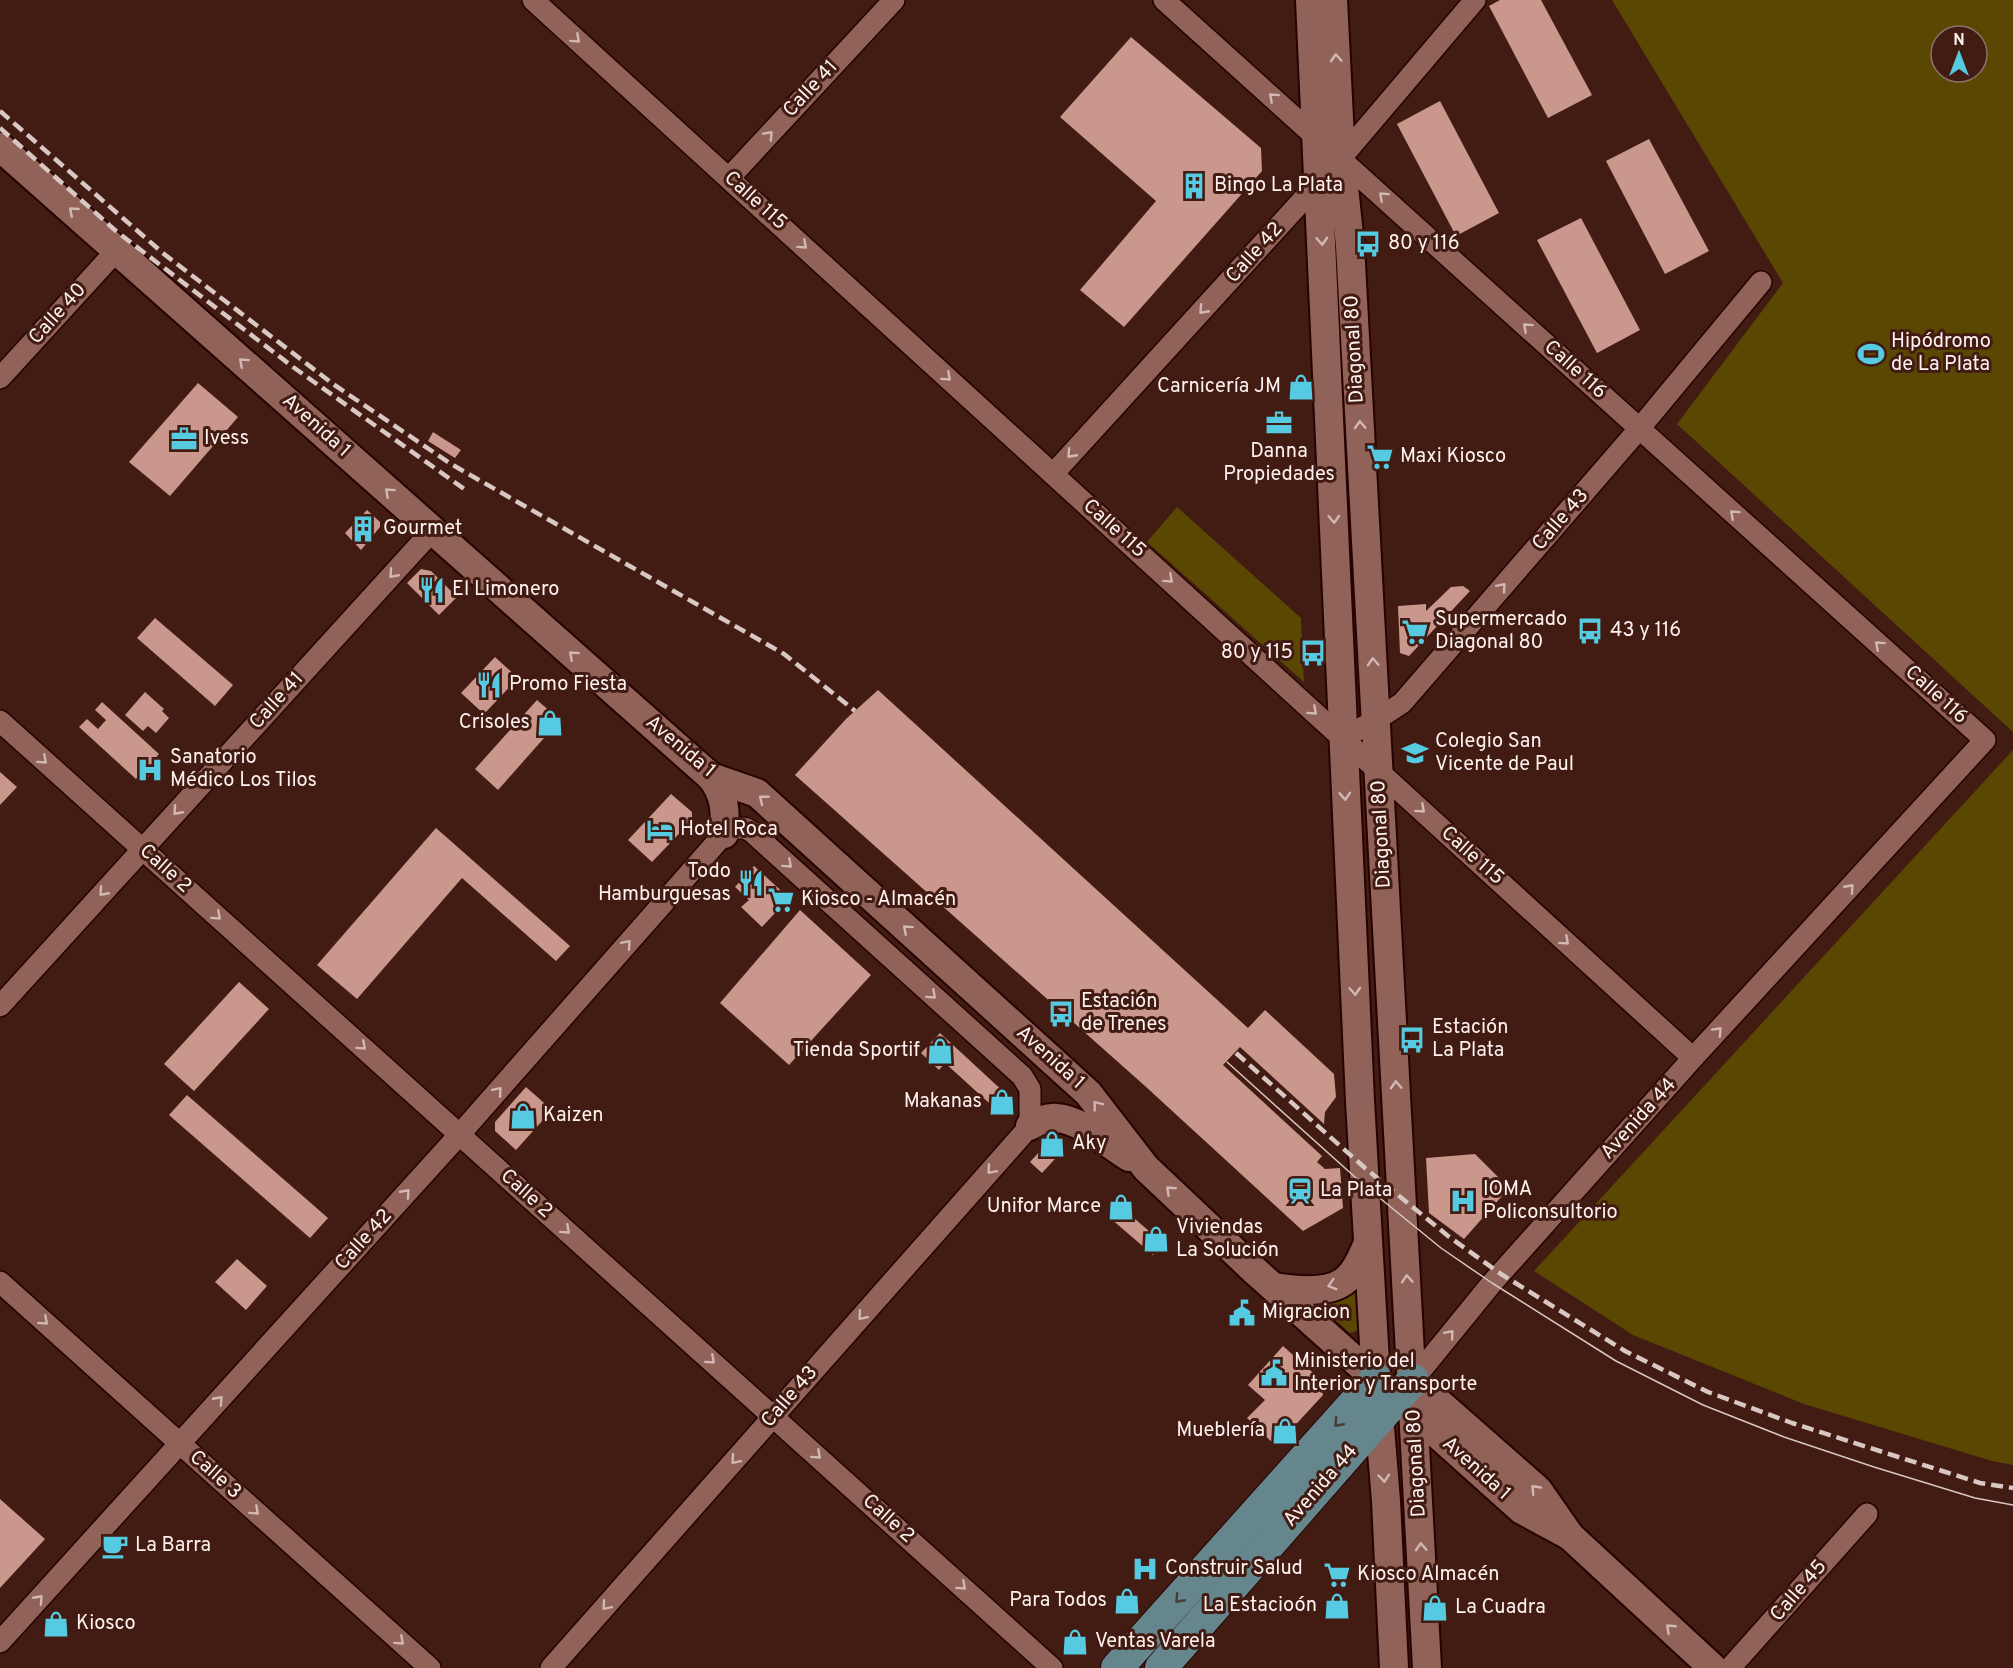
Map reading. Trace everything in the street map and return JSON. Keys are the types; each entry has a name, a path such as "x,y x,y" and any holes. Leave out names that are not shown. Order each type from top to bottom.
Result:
{"main road":[{"name":"Diagonal 80","path":"1310,0 1368,1242 1396,1398 1427,1668"},
{"name":"Diagonal 80","path":"1333,0 1341,158 1350,245 1378,770 1396,1398 1386,1501 1394,1668"},
{"name":"Avenida 1","path":"0,147 711,777 757,793 1088,1093 1146,1168 1274,1287 1396,1398 1538,1490 1570,1536 1713,1668"},
{"path":"711,777 723,800 725,810 723,834"},
{"path":"1030,1126 1048,1118 1067,1120 1146,1168"},
{"path":"1274,1287 1319,1289 1339,1284 1355,1268 1368,1242"},
{"name":"Avenida 44","path":"1117,1668 1396,1398"},
{"name":"Avenida 44","path":"1161,1668 1396,1398"}],"street":[{"name":"Calle 115","path":"533,0 1693,1058"},
{"name":"Calle 41","path":"729,177 894,0"},
{"name":"Calle 116","path":"1164,0 1985,740"},
{"name":"Calle 42","path":"1053,474 1341,158 1475,0"},
{"name":"Calle 40","path":"0,378 117,250"},
{"name":"Calle 43","path":"1343,738 1402,703 1639,429 1761,282"},
{"name":"Calle 41","path":"0,1006 433,530"},
{"name":"Calle 2","path":"0,721 1052,1668"},
{"name":"Avenida 44","path":"1396,1398 1492,1283 1693,1058 1985,740"},
{"name":"Avenida 1","path":"723,834 736,827 752,832 1022,1076 1030,1089 1030,1126"},
{"name":"Calle 42","path":"0,1642 460,1134 723,834"},
{"name":"Calle 43","path":"551,1668 1030,1126"},
{"name":"Calle 3","path":"0,1282 430,1668"},
{"name":"Calle 45","path":"1730,1668 1867,1514"}],"shaded area":[{"name":"Hipódromo de La Plata","path":"1612,0 2013,0 2013,732 1677,424 1783,283"},
{"path":"1177,507 1301,618 1304,682 1147,542"},
{"path":"2013,750 2013,1465 1992,1461 1804,1404 1633,1335 1534,1271"},
{"path":"1357,1286 1361,1325 1356,1331 1350,1333 1307,1294"}],"building":[{"path":"1500,0 1541,0 1592,95 1548,118 1489,6"},
{"name":"Bingo La Plata","path":"1131,37 1261,148 1262,171 1124,327 1080,290 1156,201 1060,117"},
{"path":"1440,101 1499,213 1456,236 1397,124"},
{"path":"1649,139 1709,251 1665,274 1606,161"},
{"path":"1581,218 1640,330 1597,353 1537,240"},
{"name":"Ivess","path":"198,383 238,417 170,496 129,462"},
{"path":"433,432 461,450 455,458 428,441"},
{"name":"Gourmet","path":"367,510 380,522 380,527 361,550 345,533"},
{"name":"El Limonero","path":"421,569 431,571 457,597 439,615 407,583"},
{"name":"Supermercado Diagonal 80","path":"1463,586 1470,591 1409,656 1400,653 1398,606 1426,604 1426,611 1451,587"},
{"path":"155,618 233,685 215,706 137,638"},
{"name":"Promo Fiesta","path":"495,657 518,678 484,714 461,693"},
{"path":"878,690 1248,1028 1265,1010 1334,1074 1336,1097 1325,1112 1324,1124 1240,1047 1223,1065 1322,1156 1317,1162 1325,1169 1340,1168 1343,1208 1303,1231 1145,1086 795,775 846,719"},
{"path":"145,692 164,709 162,711 169,718 156,733 148,726 143,731 125,715"},
{"path":"537,700 560,720 498,790 475,769"},
{"path":"102,702 159,754 152,762 158,767 148,777 142,772 136,779 79,727 87,719 98,729 106,720 95,710"},
{"path":"0,772 17,787 0,805"},
{"name":"Hotel Roca","path":"671,794 692,812 692,820 652,862 628,840"},
{"path":"436,828 570,946 556,961 462,878 357,999 317,965"},
{"path":"754,866 789,898 762,927 741,907 749,900 735,887"},
{"path":"800,910 871,975 789,1065 720,1003"},
{"path":"239,982 269,1009 194,1091 164,1064"},
{"path":"940,1033 1006,1094 1008,1102 999,1112 945,1063 939,1070 921,1053"},
{"name":"Kaizen","path":"526,1087 552,1110 516,1150 495,1131 495,1122"},
{"path":"187,1095 328,1218 310,1238 169,1115"},
{"path":"1051,1139 1056,1140 1065,1148 1042,1173 1030,1162"},
{"name":"IOMA Policonsultorio","path":"1475,1154 1509,1188 1464,1239 1429,1213 1426,1158"},
{"path":"1120,1206 1164,1244 1153,1255 1110,1218"},
{"path":"237,1259 267,1286 246,1310 215,1282"},
{"path":"1283,1346 1321,1380 1323,1395 1276,1446 1247,1418 1265,1400 1248,1385"},
{"path":"0,1499 45,1539 0,1588"}],"tram line":[{"path":"1227,1062 1365,1186 1441,1248 1616,1361 1703,1405 1784,1437 1975,1498 2013,1505"}],"railway":[{"path":"0,111 164,254 333,384 451,464 784,654 855,711"},
{"path":"0,128 116,231 293,367 467,491"},
{"path":"1236,1053 1365,1168 1448,1236 1501,1274 1625,1351 1708,1392 1792,1423 1980,1483 2013,1488"}],"place":[{"name":"Bingo La Plata","path":"1194,186"},
{"name":"80 y 116","path":"1368,244"},
{"name":"Hipódromo de La Plata","path":"1871,354"},
{"name":"Carnicería JM","path":"1301,387"},
{"name":"Danna Propiedades","path":"1279,423"},
{"name":"Ivess","path":"184,439"},
{"name":"Maxi Kiosco","path":"1380,457"},
{"name":"Gourmet","path":"363,529"},
{"name":"El Limonero","path":"432,590"},
{"name":"43 y 116","path":"1590,631"},
{"name":"Supermercado Diagonal 80","path":"1415,632"},
{"name":"80 y 115","path":"1313,653"},
{"name":"Promo Fiesta","path":"489,685"},
{"name":"Crisoles","path":"550,723"},
{"name":"Colegio San Vicente de Paul","path":"1415,753"},
{"name":"Sanatorio Médico Los Tilos","path":"150,770"},
{"name":"Hotel Roca","path":"660,830"},
{"name":"Todo Hamburguesas","path":"751,883"},
{"name":"Kiosco - Almacén","path":"781,900"},
{"name":"Estación de Trenes","path":"1061,1014"},
{"name":"Estación La Plata","path":"1412,1040"},
{"name":"Tienda Sportif","path":"940,1051"},
{"name":"Makanas","path":"1002,1102"},
{"name":"Kaizen","path":"523,1116"},
{"name":"Aky","path":"1052,1144"},
{"name":"La Plata","path":"1300,1191"},
{"name":"IOMA Policonsultorio","path":"1463,1201"},
{"name":"Unifor Marce","path":"1121,1207"},
{"name":"Viviendas La Solución","path":"1156,1239"},
{"name":"Migracion","path":"1242,1313"},
{"name":"Ministerio del Interior y Transporte","path":"1274,1373"},
{"name":"Mueblería","path":"1285,1431"},
{"name":"La Barra","path":"115,1546"},
{"name":"Construir Salud","path":"1145,1569"},
{"name":"Kiosco Almacén","path":"1337,1575"},
{"name":"Para Todos","path":"1127,1601"},
{"name":"La Estacioón","path":"1337,1606"},
{"name":"La Cuadra","path":"1435,1608"},
{"name":"Kiosco","path":"56,1624"},
{"name":"Ventas Varela","path":"1075,1642"}]}
